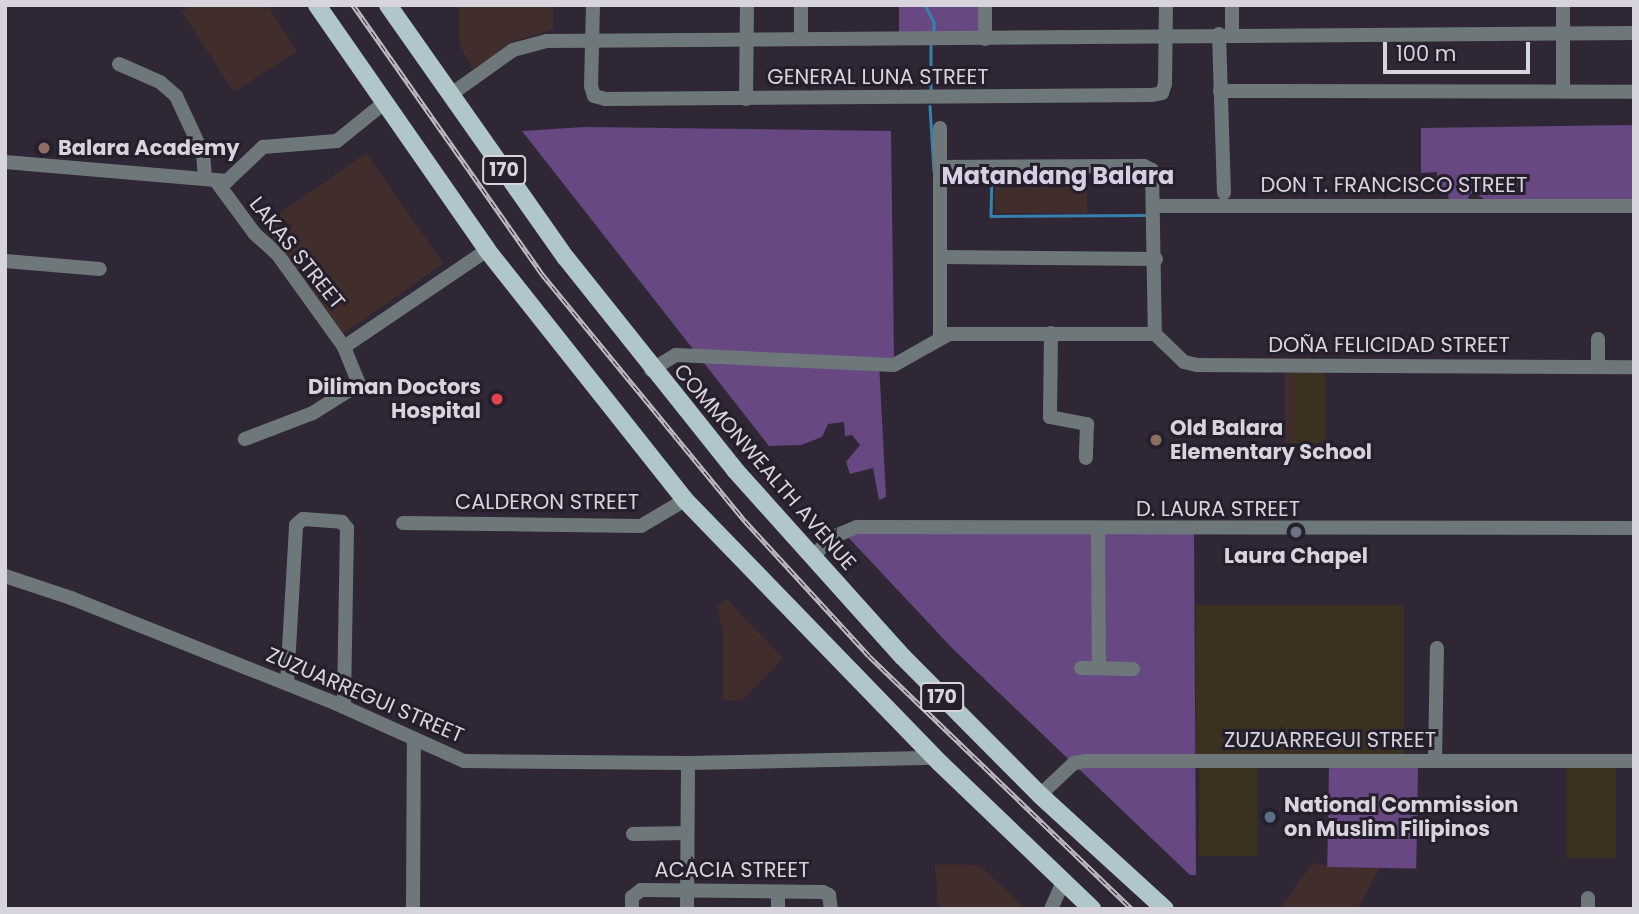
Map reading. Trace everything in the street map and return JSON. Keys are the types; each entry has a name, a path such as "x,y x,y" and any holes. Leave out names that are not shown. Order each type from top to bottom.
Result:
{"main road":[{"name":"170","path":"317,5 486,250 685,500 935,758 1092,909"},
{"name":"COMMONWEALTH AVENUE","path":"388,5 450,95 651,370 812,557 903,657 1040,795 1165,909"}],"street":[{"path":"592,40 593,5"},
{"path":"746,99 747,5"},
{"path":"801,5 801,39"},
{"path":"985,5 985,39"},
{"path":"1166,5 1166,39"},
{"path":"1224,192 1220,91 1225,33 1232,5"},
{"path":"1563,5 1563,92"},
{"path":"450,95 513,50 547,41 1166,39 1225,33 1634,33"},
{"name":"GENERAL LUNA STREET","path":"592,40 594,96 746,99 1162,93 1166,39"},
{"path":"118,64 160,82 176,96 203,154 211,180"},
{"path":"1220,91 1634,92"},
{"path":"5,162 211,180 232,178 263,147 337,141 384,103"},
{"path":"940,128 940,336"},
{"path":"651,370 676,355 894,365 905,363 940,336 1155,334 1156,259 1152,170 1144,166 940,167"},
{"name":"LAKAS STREET","path":"211,180 255,234 278,255 344,347 359,384 313,413 244,439"},
{"name":"DON T. FRANCISCO STREET","path":"1155,206 1634,206"},
{"path":"344,347 486,250"},
{"path":"940,257 1156,259"},
{"path":"5,261 100,268"},
{"path":"1051,333 1051,420 1087,424 1086,458"},
{"name":"DOÑA FELICIDAD STREET","path":"1155,334 1184,362 1197,365 1634,367"},
{"path":"1598,339 1598,367"},
{"name":"CALDERON STREET","path":"403,523 641,526 685,500"},
{"path":"286,683 296,525 303,519 342,522 347,528 344,707"},
{"name":"D. LAURA STREET","path":"812,557 833,537 858,527 1098,530 1634,528"},
{"path":"1098,530 1099,668"},
{"name":"ZUZUARREGUI STREET","path":"5,576 71,598 286,683 464,761 688,763 935,758"},
{"path":"1435,761 1437,648"},
{"path":"1082,668 1133,669"},
{"path":"412,909 414,740"},
{"name":"ZUZUARREGUI STREET","path":"1040,795 1074,763 1085,761 1634,761"},
{"path":"687,909 688,763"},
{"path":"634,834 687,833"},
{"path":"1051,909 1063,882"},
{"name":"ACACIA STREET","path":"632,909 635,892 778,892 830,902"},
{"path":"778,892 778,909"}],"shaded area":[{"path":"191,5 267,5 297,51 234,92 182,12"},
{"path":"459,5 553,5 553,29 512,42 473,69 459,44"},
{"path":"899,5 982,5 982,36 899,36"},
{"path":"1634,125 1634,202 1487,201 1475,193 1469,194 1468,201 1449,202 1448,192 1438,192 1437,172 1421,173 1421,128"},
{"path":"585,127 891,131 894,357 879,362 886,497 879,500 873,468 850,474 846,462 860,445 852,435 845,436 844,422 828,424 822,437 801,445 769,446 522,131"},
{"path":"366,153 443,264 339,336 262,226"},
{"path":"995,169 1087,169 1087,213 995,213"},
{"path":"1285,366 1295,366 1295,443 1285,443"},
{"path":"1295,366 1325,366 1325,443 1295,443"},
{"path":"856,530 1194,533 1196,875 1190,875 953,649 847,536"},
{"path":"727,599 783,658 741,701 723,700 723,632 717,607"},
{"path":"1196,605 1404,605 1404,755 1196,755"},
{"path":"1567,764 1616,764 1616,858 1567,858"},
{"path":"1329,766 1418,768 1416,869 1327,867"},
{"path":"1199,768 1257,768 1257,856 1199,856"},
{"path":"1313,863 1330,867 1380,867 1358,909 1279,909"},
{"path":"935,864 979,865 1026,909 938,909"}],"waterway":[{"path":"925,5 934,22 934,33"},
{"path":"931,46 931,90"},
{"path":"930,106 934,171"},
{"path":"992,172 991,216 1147,215"}],"railway":[{"path":"353,5 542,274 745,521 869,656 1132,909"}],"place":[{"name":"Balara Academy","path":"44,148"},
{"name":"Diliman Doctors Hospital","path":"497,399"},
{"name":"Old Balara Elementary School","path":"1156,440"},
{"name":"Laura Chapel","path":"1296,532"},
{"name":"National Commission on Muslim Filipinos","path":"1270,817"}],"district":[{"name":"Matandang Balara","path":"1058,176"}]}
